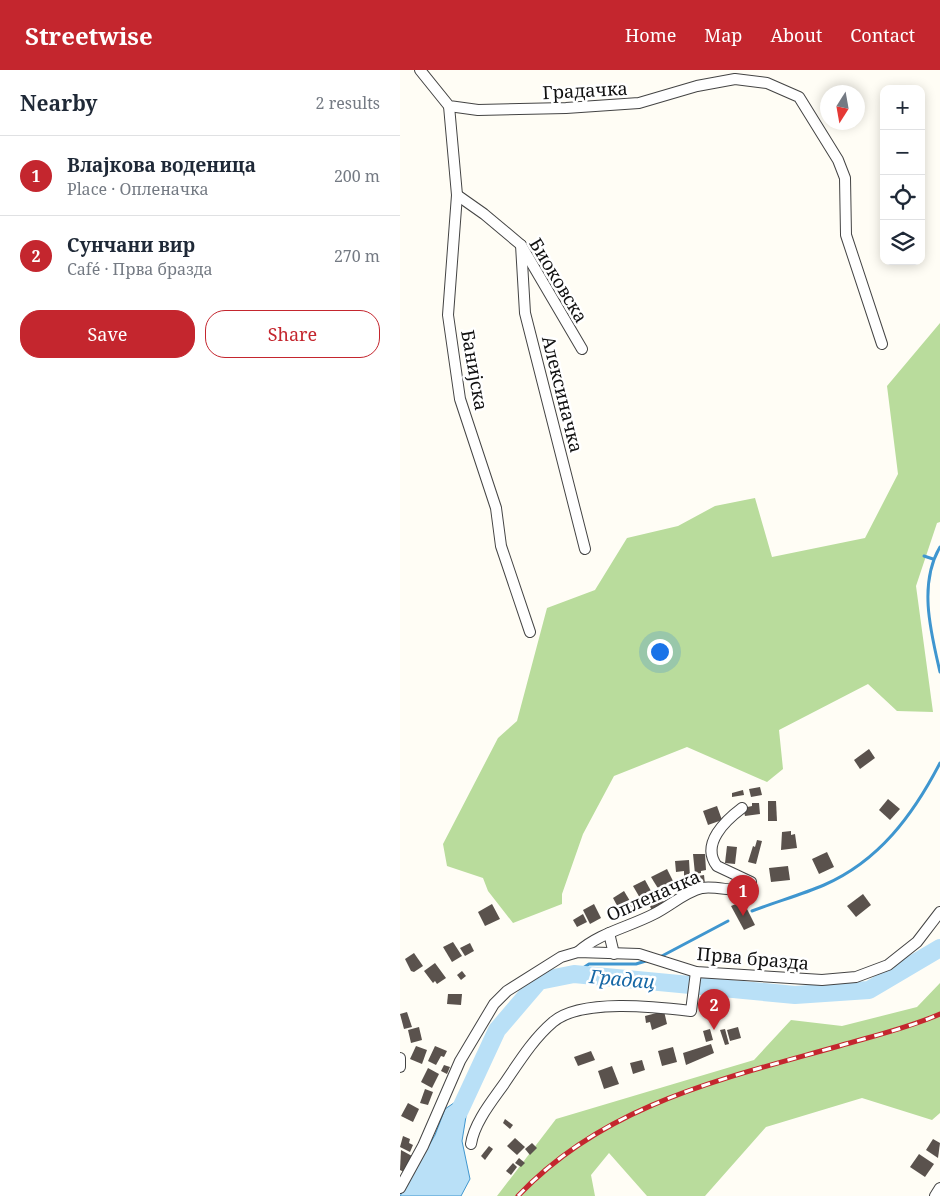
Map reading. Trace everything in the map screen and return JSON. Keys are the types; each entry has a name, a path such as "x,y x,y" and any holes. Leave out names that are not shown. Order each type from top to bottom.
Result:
{"street":[{"path":"420,70 449,106"},
{"name":"Градачка","path":"449,106 478,110 566,108 639,103 697,86 735,79 767,83 799,97 838,160 845,178 846,235 882,344"},
{"name":"Банијска","path":"449,106 458,195 448,315 460,399 496,508 501,546 530,632"},
{"name":"Биоковска","path":"458,195 521,245 582,349"},
{"name":"Алексиначка","path":"521,245 525,313 585,549"},
{"name":"Опленачка","path":"578,952 609,933 646,918 699,889 715,886 740,891 751,887 751,882 717,866 712,852 717,830 742,808"},
{"name":"Прва бразда","path":"400,1188 423,1146 460,1061 494,1004 507,990 561,957 578,952 650,956 696,975 822,980 856,977 888,965 917,942 940,912"},
{"path":"609,933 614,954"},
{"path":"471,1144 472,1136 491,1103 524,1055 555,1020 584,1009 630,1006 691,1011 696,975"},
{"path":"400,1058 400,1067"},
{"path":"935,1196 940,1188"}],"green space":[{"path":"940,323 940,522 937,523 916,586 933,712 897,711 868,684 779,730 783,769 767,782 687,747 614,776 583,834 562,894 562,904 513,923 488,891 483,878 447,866 443,844 498,738 517,721 547,608 595,590 627,538 678,526 715,506 755,498 772,557 865,538 898,474 887,386"},
{"path":"940,983 940,1113 932,1120 862,1098 766,1127 705,1196 647,1196 609,1153 591,1175 595,1196 497,1196 556,1119 754,1060 791,1020 842,1026 917,1007"}],"water":[{"path":"470,1092 462,1141 470,1179 461,1196 400,1196 435,1135 445,1109"}],"building":[{"path":"869,749 875,758 860,769 854,760"},
{"path":"760,787 762,795 751,797 749,789"},
{"path":"743,790 744,795 732,797 732,793"},
{"path":"888,799 900,809 890,820 879,810"},
{"path":"768,801 776,801 777,821 768,821"},
{"path":"752,803 759,803 760,814 745,816 743,808 752,806"},
{"path":"717,806 722,820 708,825 703,811"},
{"path":"791,831 791,835 795,834 797,848 781,850 782,832"},
{"path":"757,840 762,841 756,864 748,862"},
{"path":"727,846 737,847 735,864 725,863"},
{"path":"827,852 834,867 819,874 812,859"},
{"path":"693,854 705,854 706,870 701,871 701,873 695,874"},
{"path":"689,860 690,877 684,877 684,871 676,872 675,861"},
{"path":"788,866 790,880 771,882 769,868"},
{"path":"667,869 674,883 659,890 651,877"},
{"path":"704,875 705,884 697,885 698,876"},
{"path":"645,880 651,891 640,898 633,886"},
{"path":"624,891 633,906 621,913 613,898"},
{"path":"863,894 871,905 856,917 847,906"},
{"path":"660,895 665,904 652,911 648,902"},
{"path":"743,901 755,925 744,930 731,906"},
{"path":"492,904 500,919 485,926 478,912"},
{"path":"594,904 601,918 590,924 583,910"},
{"path":"583,914 587,922 577,927 573,920"},
{"path":"453,942 462,956 452,962 443,947"},
{"path":"470,943 474,951 465,956 460,948"},
{"path":"414,953 423,966 414,972 411,971 405,959"},
{"path":"435,963 446,978 437,984 435,981 433,983 424,971"},
{"path":"462,971 466,976 461,980 457,975"},
{"path":"448,994 462,994 461,1005 447,1004"},
{"path":"664,1011 667,1024 652,1030 650,1022 646,1023 645,1016"},
{"path":"407,1012 412,1027 404,1029 400,1014"},
{"path":"419,1027 422,1040 411,1043 408,1030"},
{"path":"738,1027 741,1038 730,1041 727,1030"},
{"path":"710,1029 713,1040 706,1042 703,1031"},
{"path":"725,1029 729,1044 725,1045 720,1030"},
{"path":"711,1044 714,1053 686,1065 683,1053"},
{"path":"416,1046 427,1050 422,1064 410,1059"},
{"path":"435,1046 447,1051 444,1057 441,1056 436,1065 428,1061"},
{"path":"673,1047 677,1062 662,1066 658,1051"},
{"path":"591,1051 595,1060 578,1066 574,1057"},
{"path":"642,1060 645,1070 633,1074 630,1063"},
{"path":"444,1065 450,1067 447,1074 441,1071"},
{"path":"612,1066 619,1084 604,1089 598,1071"},
{"path":"428,1068 439,1074 432,1088 421,1082"},
{"path":"425,1089 433,1092 428,1105 420,1103"},
{"path":"408,1103 419,1109 413,1122 401,1116"},
{"path":"505,1119 513,1125 510,1129 503,1123"},
{"path":"403,1136 410,1139 409,1143 413,1145 410,1152 400,1147"},
{"path":"515,1138 525,1147 517,1155 507,1146"},
{"path":"933,1139 940,1143 938,1158 926,1150"},
{"path":"532,1143 537,1148 530,1155 525,1149"},
{"path":"489,1146 493,1149 485,1160 481,1156"},
{"path":"401,1150 412,1156 406,1173 400,1170"},
{"path":"919,1154 934,1164 925,1177 910,1167"},
{"path":"519,1158 525,1163 521,1167 515,1163"},
{"path":"513,1163 517,1167 511,1175 506,1171"}],"waterway":[{"path":"940,547 933,561 928,593 930,625 940,672"},
{"path":"924,556 933,559"},
{"path":"752,911 824,885 862,863 878,850 906,818 940,763"},
{"path":"660,957 728,921"},
{"name":"Градац","path":"459,1112 497,1030 539,981 574,974 795,995 869,990 940,948"},
{"path":"574,974 589,964 636,964 649,960"}],"railway":[{"path":"518,1196 552,1164 588,1138 627,1117 667,1099 752,1070 916,1024 940,1014"}],"place":[{"name":"Влајкова воденица","path":"743,916"},
{"name":"Сунчани вир","path":"714,1030"}]}
